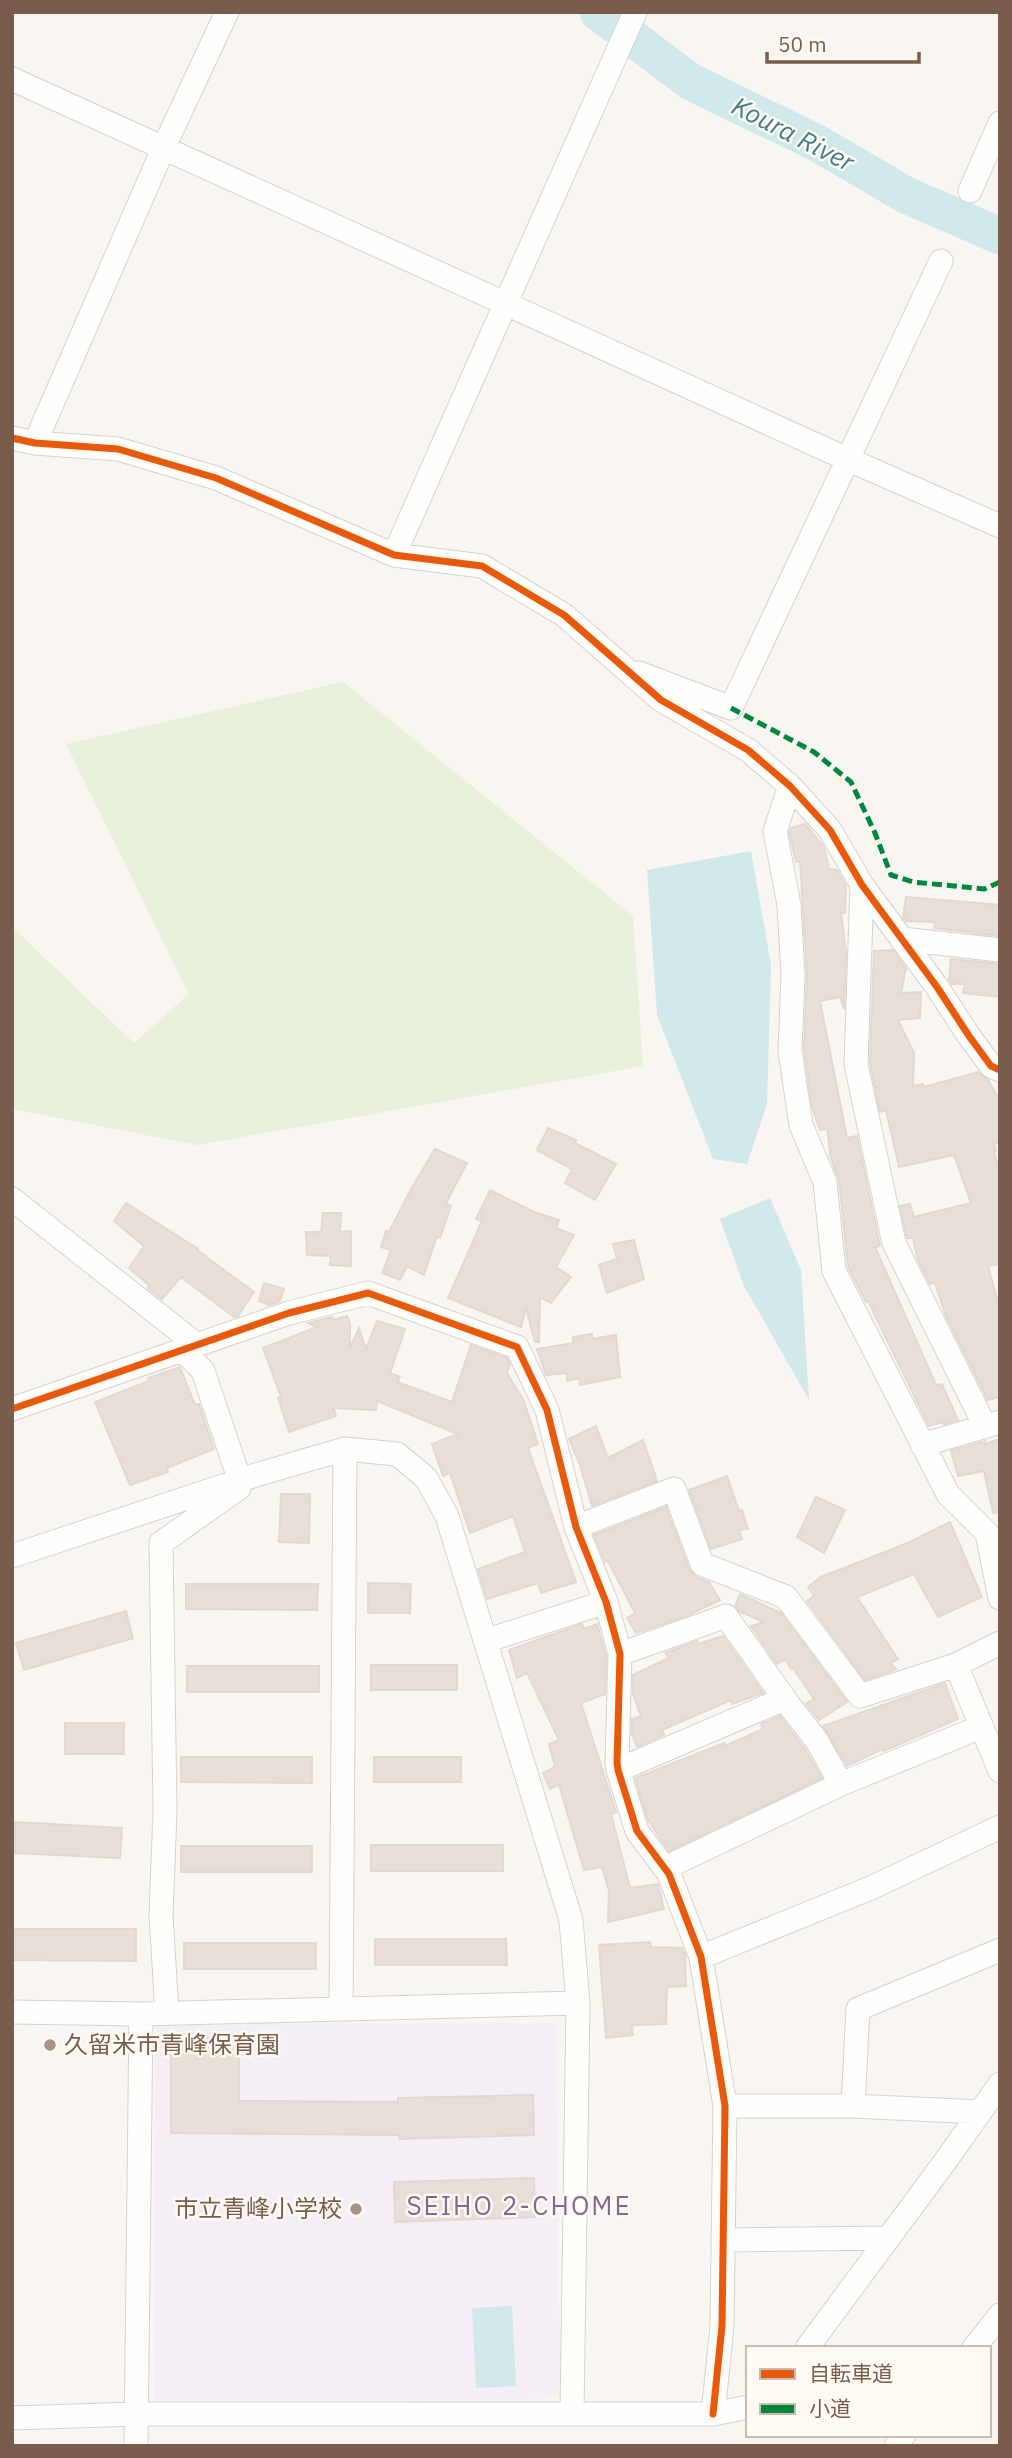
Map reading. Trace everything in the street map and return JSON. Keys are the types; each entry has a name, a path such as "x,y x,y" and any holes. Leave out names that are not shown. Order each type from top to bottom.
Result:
{"street":[{"path":"227,12 23,441 118,449 216,478 394,555 482,566 564,615 661,699 748,750 790,786 830,830 862,885 983,1056 991,1066 1000,1070"},
{"path":"394,555 635,12"},
{"path":"12,79 1000,526"},
{"path":"970,191 1000,123"},
{"path":"626,669 731,708 941,261"},
{"path":"790,786 775,831 789,905 793,976 790,1051 801,1125 825,1182 834,1271 948,1494 987,1533 994,1544 1000,1598"},
{"path":"862,885 856,1064 894,1243 992,1424 922,1445"},
{"path":"902,939 1000,950"},
{"path":"12,1199 189,1347 203,1371 250,1478"},
{"path":"12,1409 289,1313 368,1293 517,1347 547,1410 576,1527 606,1602 620,1654 618,1770 637,1831 665,1868 701,1957 725,2106 722,2326 713,2414"},
{"path":"341,2009 345,1449"},
{"path":"12,1556 345,1449 397,1454 426,1478 446,1516 572,1920 578,2003 572,2413"},
{"path":"167,2013 161,1914 164,1811 161,1543 250,1478"},
{"path":"576,1527 674,1489 702,1564 786,1597 860,1696 956,1665 1000,1643"},
{"path":"485,1641 606,1602"},
{"path":"620,1654 726,1616 817,1741 841,1784"},
{"path":"956,1665 1000,1771"},
{"path":"618,1770 784,1699"},
{"path":"665,1868 841,1784 981,1727"},
{"path":"701,1957 873,1887 1000,1827"},
{"path":"853,2106 858,2009 1000,1950"},
{"path":"12,2012 141,2014 578,2003"},
{"path":"136,2446 141,2014"},
{"path":"808,2346 1000,2084"},
{"path":"725,2106 853,2106 980,2112"},
{"path":"723,2240 889,2238"},
{"path":"976,2346 1000,2315"},
{"path":"12,2418 136,2414 713,2414 746,2407"}],"shaded area":[{"name":"市立青峰小学校","path":"556,2023 560,2393 549,2399 153,2404 155,2024"}],"green space":[{"path":"343,682 633,916 643,1066 197,1145 12,1109 12,927 134,1043 189,994 66,744"}],"water":[{"path":"751,851 771,965 767,1104 747,1164 713,1159 657,1015 647,870"},
{"path":"770,1198 801,1270 809,1400 744,1286 720,1219"},
{"path":"512,2306 516,2386 476,2388 472,2308"}],"building":[{"path":"805,824 824,847 829,869 837,870 846,886 845,913 841,913 846,953 844,1009 840,997 820,1001 847,1138 857,1136 880,1246 875,1247 936,1385 942,1384 958,1420 944,1424 943,1422 929,1426 868,1301 866,1302 848,1267 839,1180 831,1159 827,1128 820,1130 812,1106 804,1050 807,975 800,861 796,862 789,832 791,828"},
{"path":"906,897 1000,905 1000,936 934,928 935,922 906,921 903,918"},
{"path":"893,950 906,969 901,993 921,992 920,1018 898,1020 914,1053 913,1086 923,1084 924,1087 978,1072 988,1080 1000,1101 1000,1142 994,1144 994,1152 1000,1173 1000,1264 988,1266 1000,1310 1000,1397 988,1400 946,1316 935,1283 930,1284 918,1260 913,1238 907,1238 900,1206 910,1204 914,1217 971,1203 954,1155 899,1167 886,1110 880,1112 870,1063 874,951"},
{"path":"951,959 1000,964 1000,997 963,993 965,984 952,984 949,980"},
{"path":"548,1128 576,1140 575,1143 616,1164 595,1200 565,1183 572,1169 537,1150"},
{"path":"435,1149 467,1163 446,1203 451,1206 440,1238 437,1236 424,1275 407,1266 400,1280 382,1273 391,1250 381,1247 386,1231 389,1232"},
{"path":"490,1190 534,1212 559,1220 556,1228 574,1235 556,1267 571,1277 551,1303 540,1297 539,1342 535,1342 526,1308 521,1327 448,1298 482,1221 476,1219"},
{"path":"126,1203 198,1249 254,1292 238,1316 234,1317 181,1277 162,1299 148,1288 150,1286 129,1268 144,1246 114,1221"},
{"path":"323,1213 341,1213 340,1232 351,1231 351,1266 330,1265 331,1256 307,1255 306,1232 321,1232"},
{"path":"634,1240 644,1279 607,1293 599,1265 617,1259 613,1244"},
{"path":"264,1283 284,1289 280,1301 269,1305 259,1301"},
{"path":"347,1316 350,1324 350,1348 359,1328 366,1349 377,1321 405,1329 390,1373 400,1377 397,1382 452,1402 471,1345 507,1358 510,1364 507,1373 523,1399 538,1444 528,1448 576,1582 541,1593 538,1583 487,1599 478,1569 525,1552 513,1516 470,1533 450,1473 443,1476 432,1444 458,1434 377,1401 376,1410 333,1408 336,1416 289,1432 278,1398 281,1397 263,1348 317,1327 308,1323"},
{"path":"592,1334 592,1339 616,1335 620,1377 580,1385 579,1378 567,1381 567,1373 546,1375 537,1349 573,1343 573,1337"},
{"path":"180,1367 195,1405 199,1404 214,1449 167,1468 168,1472 130,1485 95,1402"},
{"path":"596,1426 608,1458 643,1440 657,1481 592,1506 569,1439"},
{"path":"1000,1439 1000,1512 993,1513 984,1471 958,1476 951,1451"},
{"path":"727,1476 748,1529 739,1530 742,1539 711,1549 689,1490"},
{"path":"281,1494 310,1494 309,1543 279,1542"},
{"path":"816,1497 845,1510 824,1553 797,1537"},
{"path":"666,1507 689,1569 696,1577 709,1582 720,1600 686,1616 636,1633 627,1618 635,1613 608,1561 605,1562 594,1535"},
{"path":"950,1522 982,1597 938,1617 914,1574 857,1597 898,1659 890,1663 896,1669 865,1680 807,1601 814,1596 808,1587 821,1577 908,1543"},
{"path":"368,1583 411,1584 410,1613 368,1613"},
{"path":"186,1584 318,1584 317,1610 186,1609"},
{"path":"740,1594 781,1613 847,1702 819,1720 806,1704 814,1699 793,1668 791,1669 785,1659 777,1664 751,1626 763,1622 739,1611 735,1606"},
{"path":"126,1611 133,1638 24,1670 16,1643"},
{"path":"582,1624 584,1629 597,1624 606,1656 605,1694 581,1703 616,1812 611,1814 630,1888 658,1884 664,1909 608,1922 609,1891 602,1867 584,1870 559,1785 550,1789 543,1773 555,1767 549,1744 559,1740 527,1673 517,1678 509,1650"},
{"path":"723,1636 763,1693 732,1704 731,1700 662,1730 664,1735 637,1747 632,1734 632,1719 641,1716 633,1694 633,1675 669,1658 665,1653 697,1641 698,1644"},
{"path":"371,1665 457,1665 457,1690 371,1690"},
{"path":"187,1666 319,1666 319,1692 187,1692"},
{"path":"945,1683 958,1719 847,1766 823,1726"},
{"path":"780,1716 805,1749 822,1778 669,1851 648,1820 635,1778 724,1743 725,1746 763,1729 761,1724"},
{"path":"65,1723 124,1723 124,1754 65,1754"},
{"path":"181,1757 312,1757 312,1783 181,1782"},
{"path":"374,1757 461,1757 461,1782 374,1782"},
{"path":"15,1822 122,1828 120,1858 14,1853"},
{"path":"371,1845 503,1845 503,1871 371,1871"},
{"path":"181,1846 312,1846 312,1872 181,1872"},
{"path":"12,1929 136,1929 136,1961 12,1960"},
{"path":"375,1939 506,1939 507,1965 375,1965"},
{"path":"650,1942 651,1947 682,1948 685,1954 686,1986 667,1987 666,2024 632,2025 633,2035 606,2038 599,1945"},
{"path":"184,1943 316,1943 316,1969 184,1969"},
{"path":"171,2038 239,2038 239,2101 398,2102 398,2098 533,2095 534,2135 399,2139 399,2135 171,2133"},
{"path":"534,2178 535,2217 395,2222 394,2182"}],"waterway":[{"name":"Koura River","path":"598,12 691,82 817,143 906,195 1000,236"}],"marked path":[{"path":"731,708 814,752 851,782 891,875 913,882 984,889 1000,882"}],"cycle path":[{"path":"12,438 35,443 118,449 216,478 394,555 482,566 564,615 661,700 748,750 790,786 830,830 862,885 991,1066 1000,1070"},
{"path":"12,1409 289,1313 368,1293 517,1347 547,1410 576,1527 606,1602 620,1654 618,1770 637,1831 669,1874 701,1957 725,2106 722,2326 713,2414"}],"place":[{"name":"久留米市青峰保育園","path":"50,2045"},
{"name":"市立青峰小学校","path":"356,2209"}],"district":[{"name":"SEIHO 2-CHOME","path":"519,2206"}]}
